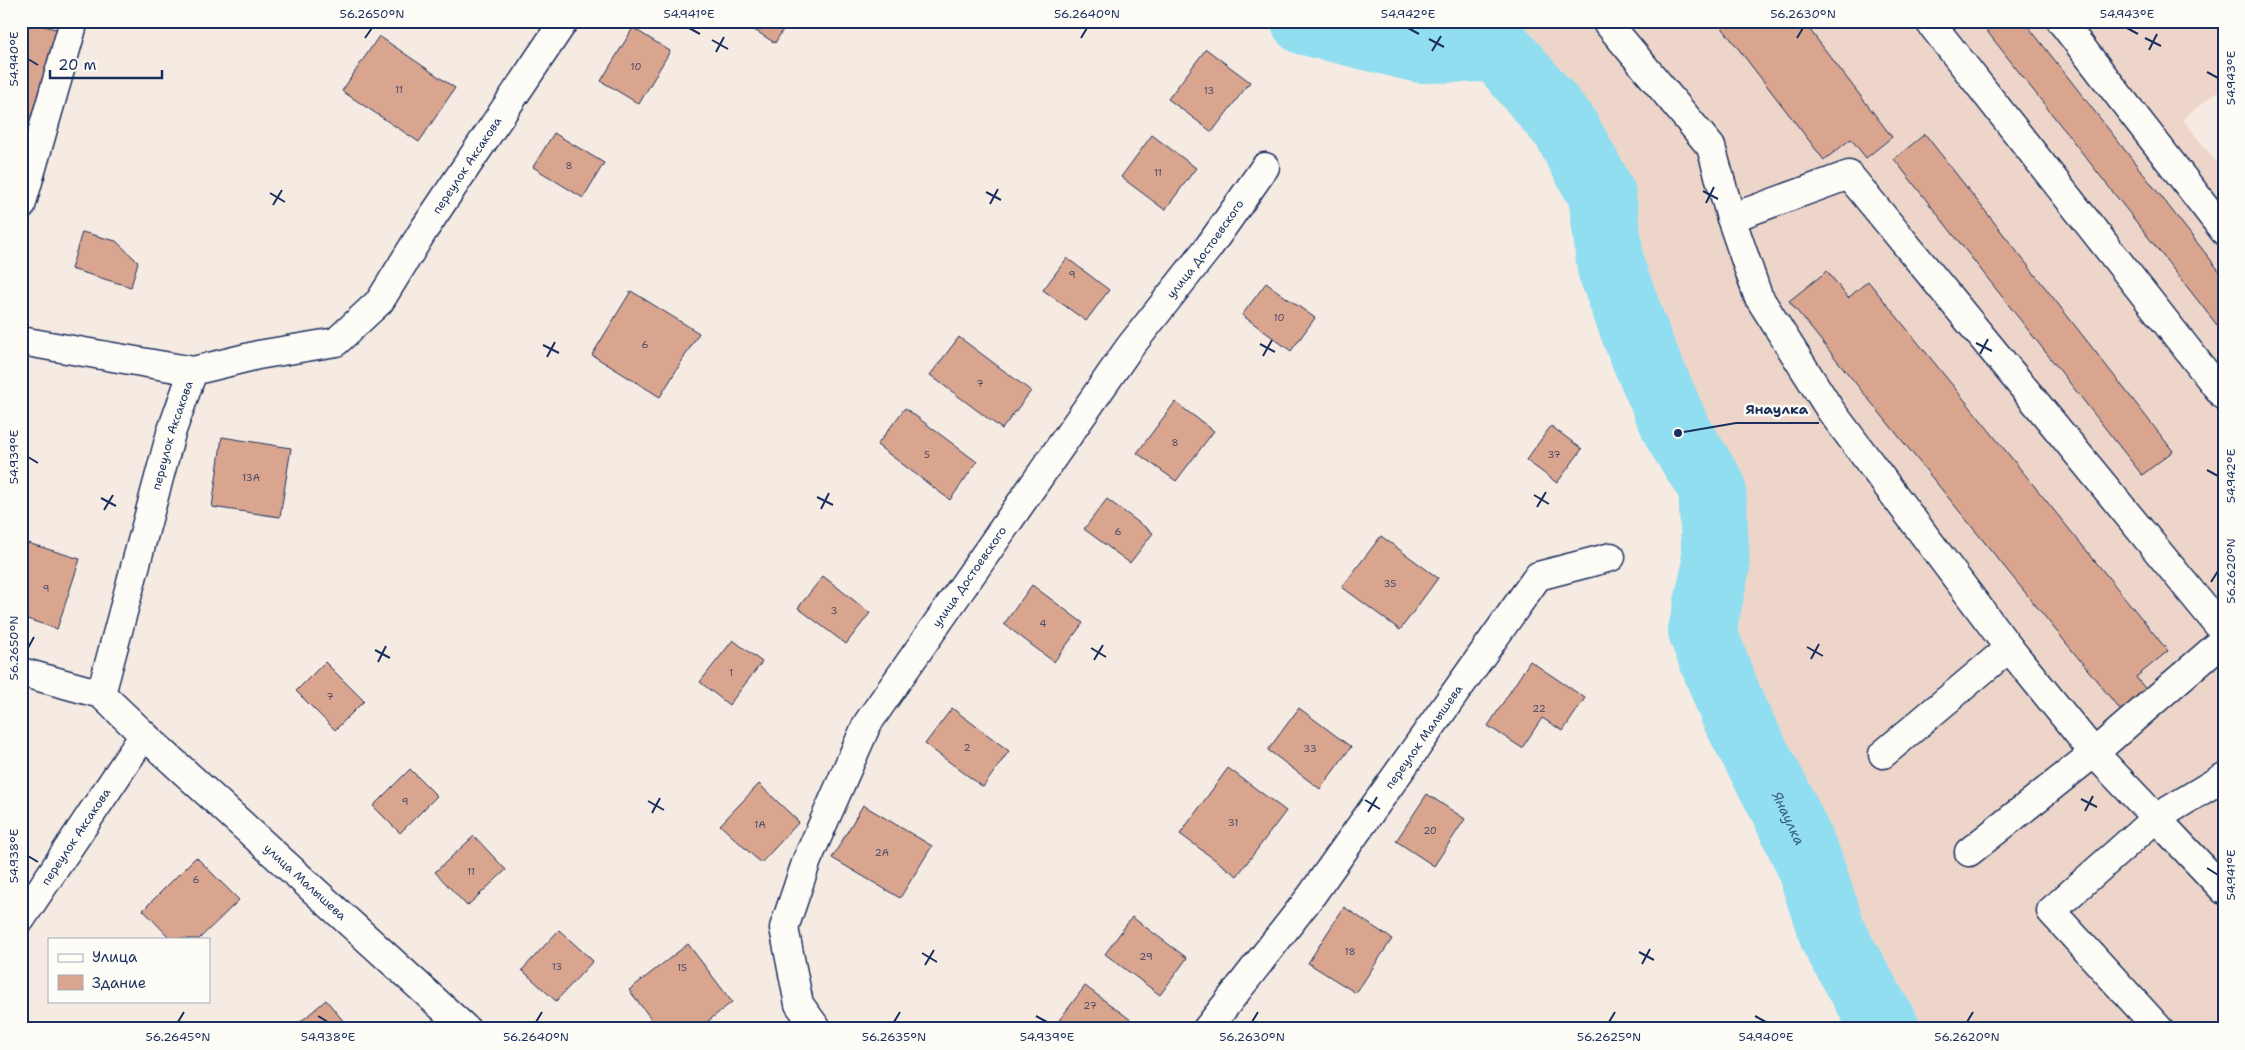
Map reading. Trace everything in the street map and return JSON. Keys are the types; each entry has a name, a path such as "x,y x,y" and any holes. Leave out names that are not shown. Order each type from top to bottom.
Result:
{"street":[{"path":"21,206 74,21"},
{"name":"переулок Аксакова","path":"101,694 171,433 193,371 258,355 336,342 380,301 423,231 564,21"},
{"path":"1606,21 1711,147 1731,218 1758,296 1831,411 2009,648 2094,753 2224,890"},
{"path":"1929,21 2224,396"},
{"path":"2061,21 2224,231"},
{"name":"улица Достоевского","path":"816,1029 799,1004 784,928 807,860 867,724 1129,348 1208,248 1265,167"},
{"path":"1731,218 1849,175 2224,632"},
{"path":"21,341 193,371"},
{"name":"переулок Малышева","path":"1207,1029 1311,896 1538,576 1611,557"},
{"path":"1969,852 2094,753 2224,640"},
{"path":"1883,754 2009,648"},
{"path":"21,672 101,694 144,735"},
{"name":"переулок Аксакова","path":"21,919 144,735"},
{"name":"улица Малышева","path":"144,735 466,1029"},
{"path":"2159,1029 2052,911 2156,818 2224,777"}],"shaded area":[{"path":"1305,21 2224,21 2224,86 2183,119 2224,172 2224,1029 1886,1029 1834,938 1808,860 1781,802 1734,713 1702,631 1716,567 1712,487 1678,433 1640,346 1611,268 1602,195 1565,127 1498,48 1420,49"}],"building":[{"path":"21,21 65,31 21,188"},
{"path":"740,21 788,21 775,43"},
{"path":"1717,21 1803,21 1892,137 1866,158 1851,139 1824,160"},
{"path":"1979,21 2024,21 2224,277 2224,334"},
{"path":"633,28 670,51 639,104 601,81"},
{"path":"379,36 455,88 419,142 342,91"},
{"path":"1206,49 1250,82 1212,132 1168,99"},
{"path":"554,133 604,163 583,198 533,167"},
{"path":"1925,134 2173,451 2142,475 1894,159"},
{"path":"1152,135 1196,168 1165,210 1121,177"},
{"path":"82,232 116,241 138,262 131,287 71,269"},
{"path":"1067,258 1109,290 1086,321 1043,290"},
{"path":"1827,271 1848,298 1868,281 2168,651 2136,677 2147,691 2122,712 1789,301"},
{"path":"1266,283 1315,318 1291,351 1242,315"},
{"path":"631,291 699,333 660,397 592,355"},
{"path":"959,337 1031,391 1002,429 930,375"},
{"path":"1175,402 1214,431 1176,481 1137,453"},
{"path":"905,408 977,462 950,500 877,445"},
{"path":"1551,426 1582,449 1557,483 1526,460"},
{"path":"222,437 291,448 280,517 212,507"},
{"path":"1107,499 1153,533 1130,563 1084,529"},
{"path":"1381,536 1438,578 1400,630 1342,587"},
{"path":"21,541 80,559 57,629 21,617"},
{"path":"823,576 870,613 846,644 798,608"},
{"path":"1032,585 1083,623 1054,662 1004,624"},
{"path":"733,640 762,662 729,705 700,682"},
{"path":"1530,661 1585,698 1563,731 1542,718 1522,748 1488,726"},
{"path":"325,662 364,701 335,730 296,691"},
{"path":"952,708 1009,751 983,787 925,744"},
{"path":"1299,708 1351,747 1320,789 1268,750"},
{"path":"1228,768 1286,811 1237,876 1180,834"},
{"path":"410,769 437,796 400,833 373,806"},
{"path":"759,784 799,822 761,863 720,825"},
{"path":"1427,794 1465,819 1434,866 1396,841"},
{"path":"863,805 932,846 900,898 832,858"},
{"path":"474,836 506,870 467,906 435,872"},
{"path":"196,857 239,900 200,938 170,938 143,910"},
{"path":"1344,907 1392,939 1356,993 1308,963"},
{"path":"1132,917 1187,958 1160,995 1105,954"},
{"path":"559,930 593,961 556,1001 522,970"},
{"path":"688,944 732,1002 698,1029 659,1029 629,990"},
{"path":"1085,986 1135,1023 1131,1029 1057,1029 1054,1027"},
{"path":"326,1000 349,1028 292,1029"}],"waterway":[{"name":"Янаулка","path":"1305,21 1420,49 1498,48 1565,127 1602,195 1611,268 1640,346 1678,433 1712,487 1716,567 1702,631 1734,713 1781,802 1808,860 1834,938 1886,1029"}],"place":[{"name":"Янаулка","path":"1678,433"}]}
